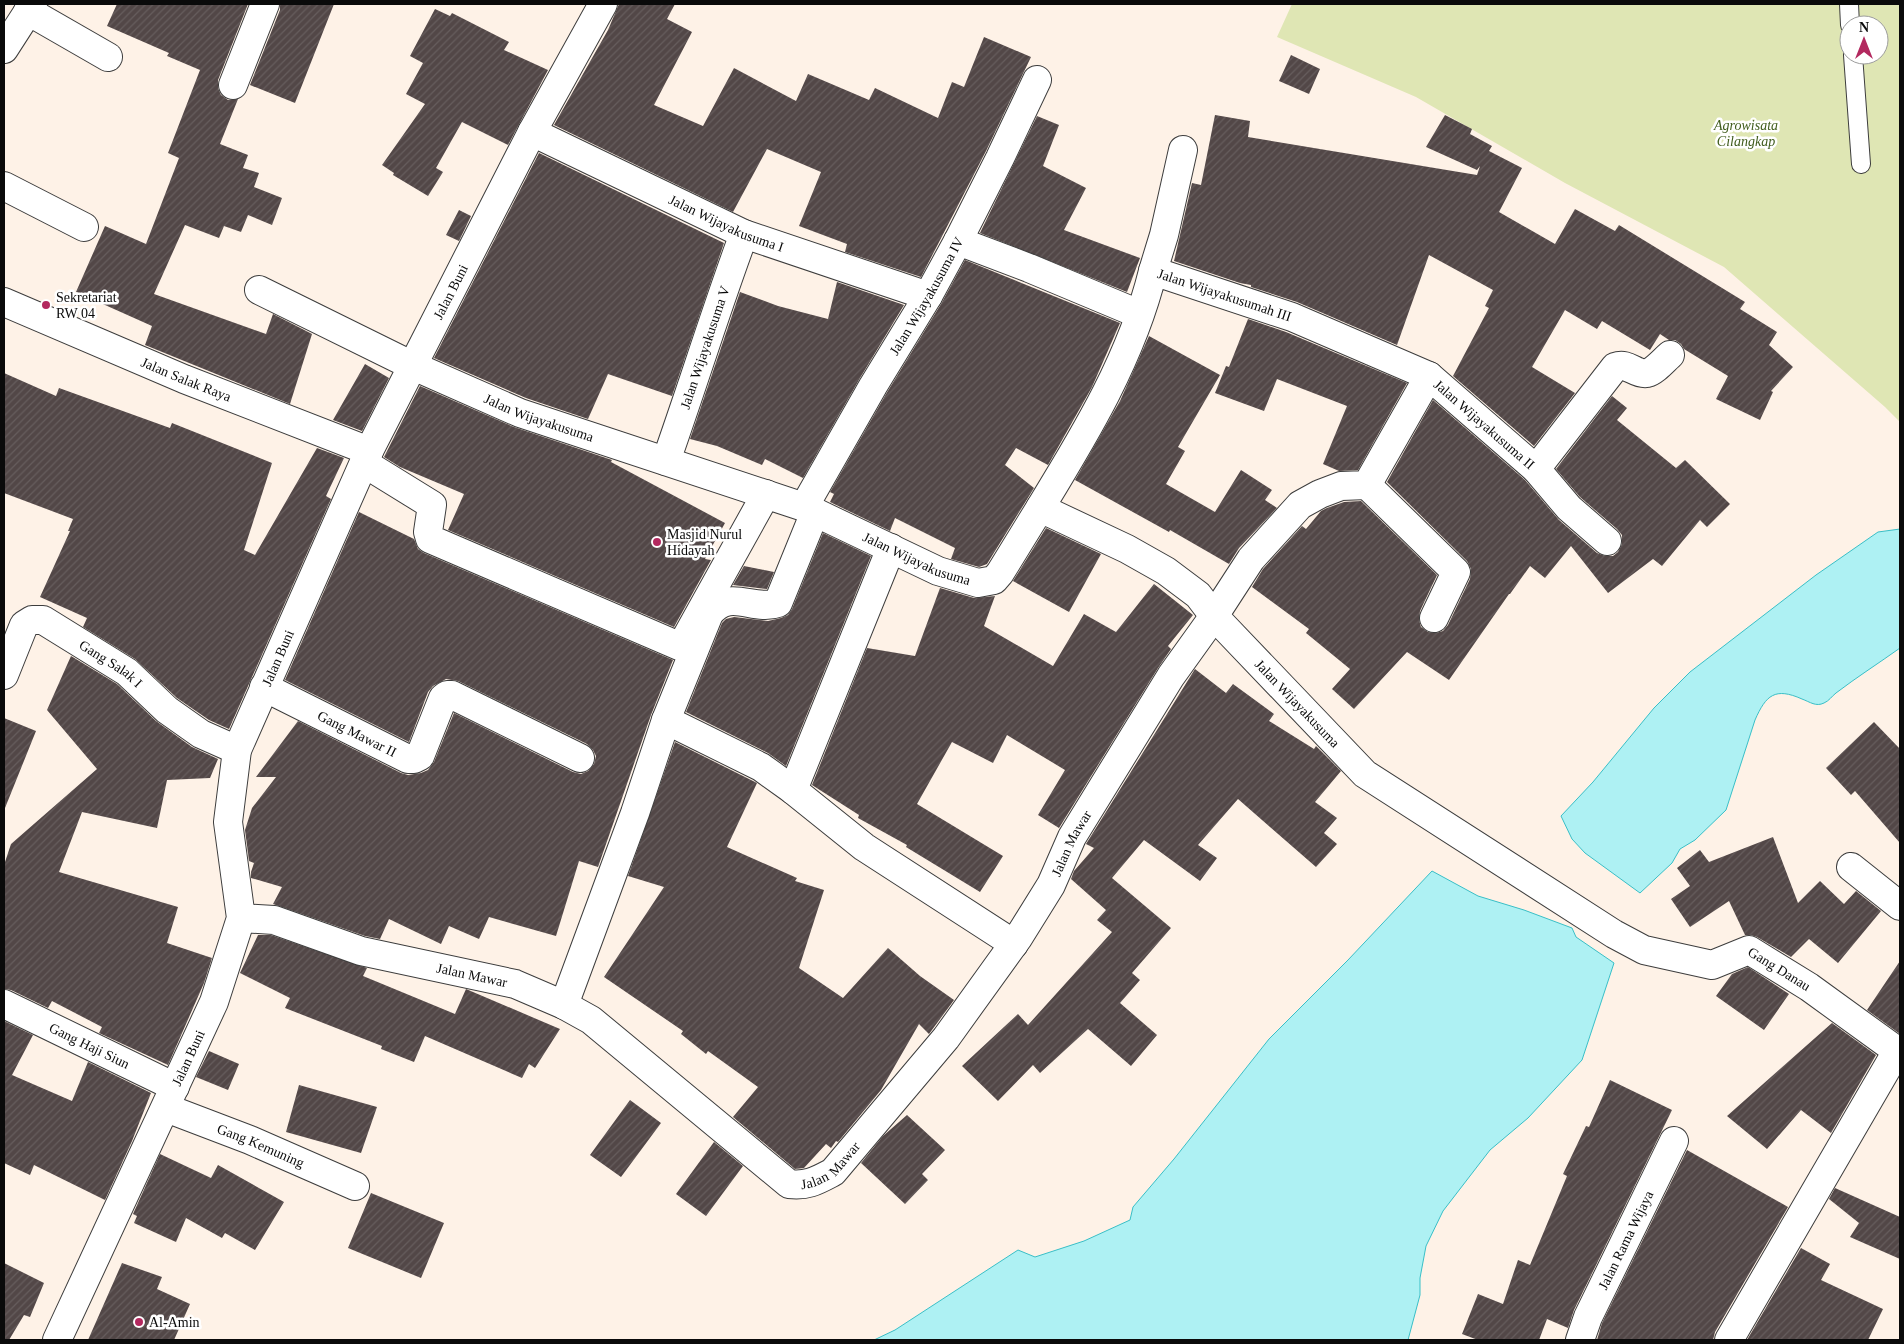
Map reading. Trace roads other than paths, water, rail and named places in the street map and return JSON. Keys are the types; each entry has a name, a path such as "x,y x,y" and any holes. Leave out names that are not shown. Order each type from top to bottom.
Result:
{"street":[{"path":"233,85 265,4"},
{"name":"Jalan Buni","path":"57,1340 214,1002 240,918 228,822 237,750 366,457 532,132 602,4"},
{"path":"4,49 31,8 108,56"},
{"name":"Jalan Wijayakusuma IV","path":"666,720 709,614 715,606 736,600 756,605 773,605 778,603 809,510 873,386 928,296 958,242 1036,80"},
{"name":"Jalan Wijayakusuma I","path":"532,132 744,234 928,296"},
{"path":"1153,271 1164,235 1183,150"},
{"path":"4,186 84,227"},
{"name":"Jalan Wijayakusuma V","path":"666,461 694,382 720,299 744,234"},
{"path":"958,242 1029,268 1139,314"},
{"name":"Jalan Wijayakusumah III","path":"1040,508 1108,392 1126,353 1153,271 1292,317 1429,376"},
{"name":"Jalan Wijayakusuma","path":"259,290 412,365 520,413 766,494 809,510 938,571 978,583 994,580 1000,573 1040,508 1127,549 1166,571 1198,595 1214,616 1365,774 1614,934 1644,950"},
{"name":"Jalan Salak Raya","path":"4,302 366,457 432,505 428,532 430,539 679,646 682,645 766,494"},
{"name":"Jalan Wijayakusuma II","path":"1367,485 1429,376 1536,469 1615,367 1624,365 1642,373 1648,373 1670,355"},
{"path":"1536,469 1568,508 1608,541"},
{"path":"1214,616 1251,560 1300,505 1320,494 1341,486 1367,485 1456,572 1434,618"},
{"path":"793,790 891,548"},
{"name":"Jalan Mawar","path":"240,918 274,920 361,951 515,984 564,1005 592,1020 789,1184 801,1185 814,1182 833,1172 946,1038 1014,944 1051,885 1072,837 1171,676 1214,616"},
{"name":"Gang Salak I","path":"4,675 24,625 32,620 43,620 127,672 167,710 201,734 237,750"},
{"name":"Gang Mawar II","path":"264,687 408,758 420,756 443,698 447,695 452,695 580,758"},
{"path":"564,1005 636,813 666,720 761,767 864,847 1014,944"},
{"path":"1851,867 1900,906"},
{"name":"Gang Danau","path":"1644,950 1712,965 1749,950 1809,988 1899,1052"},
{"name":"Gang Haji Siun","path":"4,1004 171,1097"},
{"path":"1729,1340 1899,1052"},
{"name":"Gang Kemuning","path":"171,1097 250,1140 354,1186"},
{"name":"Jalan Rama Wijaya","path":"1580,1340 1588,1317 1674,1141"}],"lane":[{"path":"1854,65 1861,164"}],"water":[{"path":"1900,529 1900,648 1824,703 1816,704 1793,695 1785,694 1778,694 1768,699 1763,704 1755,720 1726,810 1695,840 1680,849 1672,863 1640,893 1585,853 1572,839 1561,816 1593,782 1654,708 1690,672 1816,575 1878,532"},
{"path":"1432,871 1478,896 1524,910 1572,928 1576,937 1614,963 1582,1060 1528,1118 1490,1150 1443,1211 1426,1246 1420,1278 1420,1295 1408,1340 874,1340 895,1330 1018,1250 1035,1257 1084,1241 1130,1220 1133,1207 1174,1159 1269,1039 1348,960"}],"place":[{"name":"Sekretariat RW 04","path":"46,305"},
{"name":"Masjid Nurul Hidayah","path":"657,542"},
{"name":"Al-Amin","path":"139,1322"}],"park label":[{"name":"Agrowisata Cilangkap","path":"1746,134"}]}
